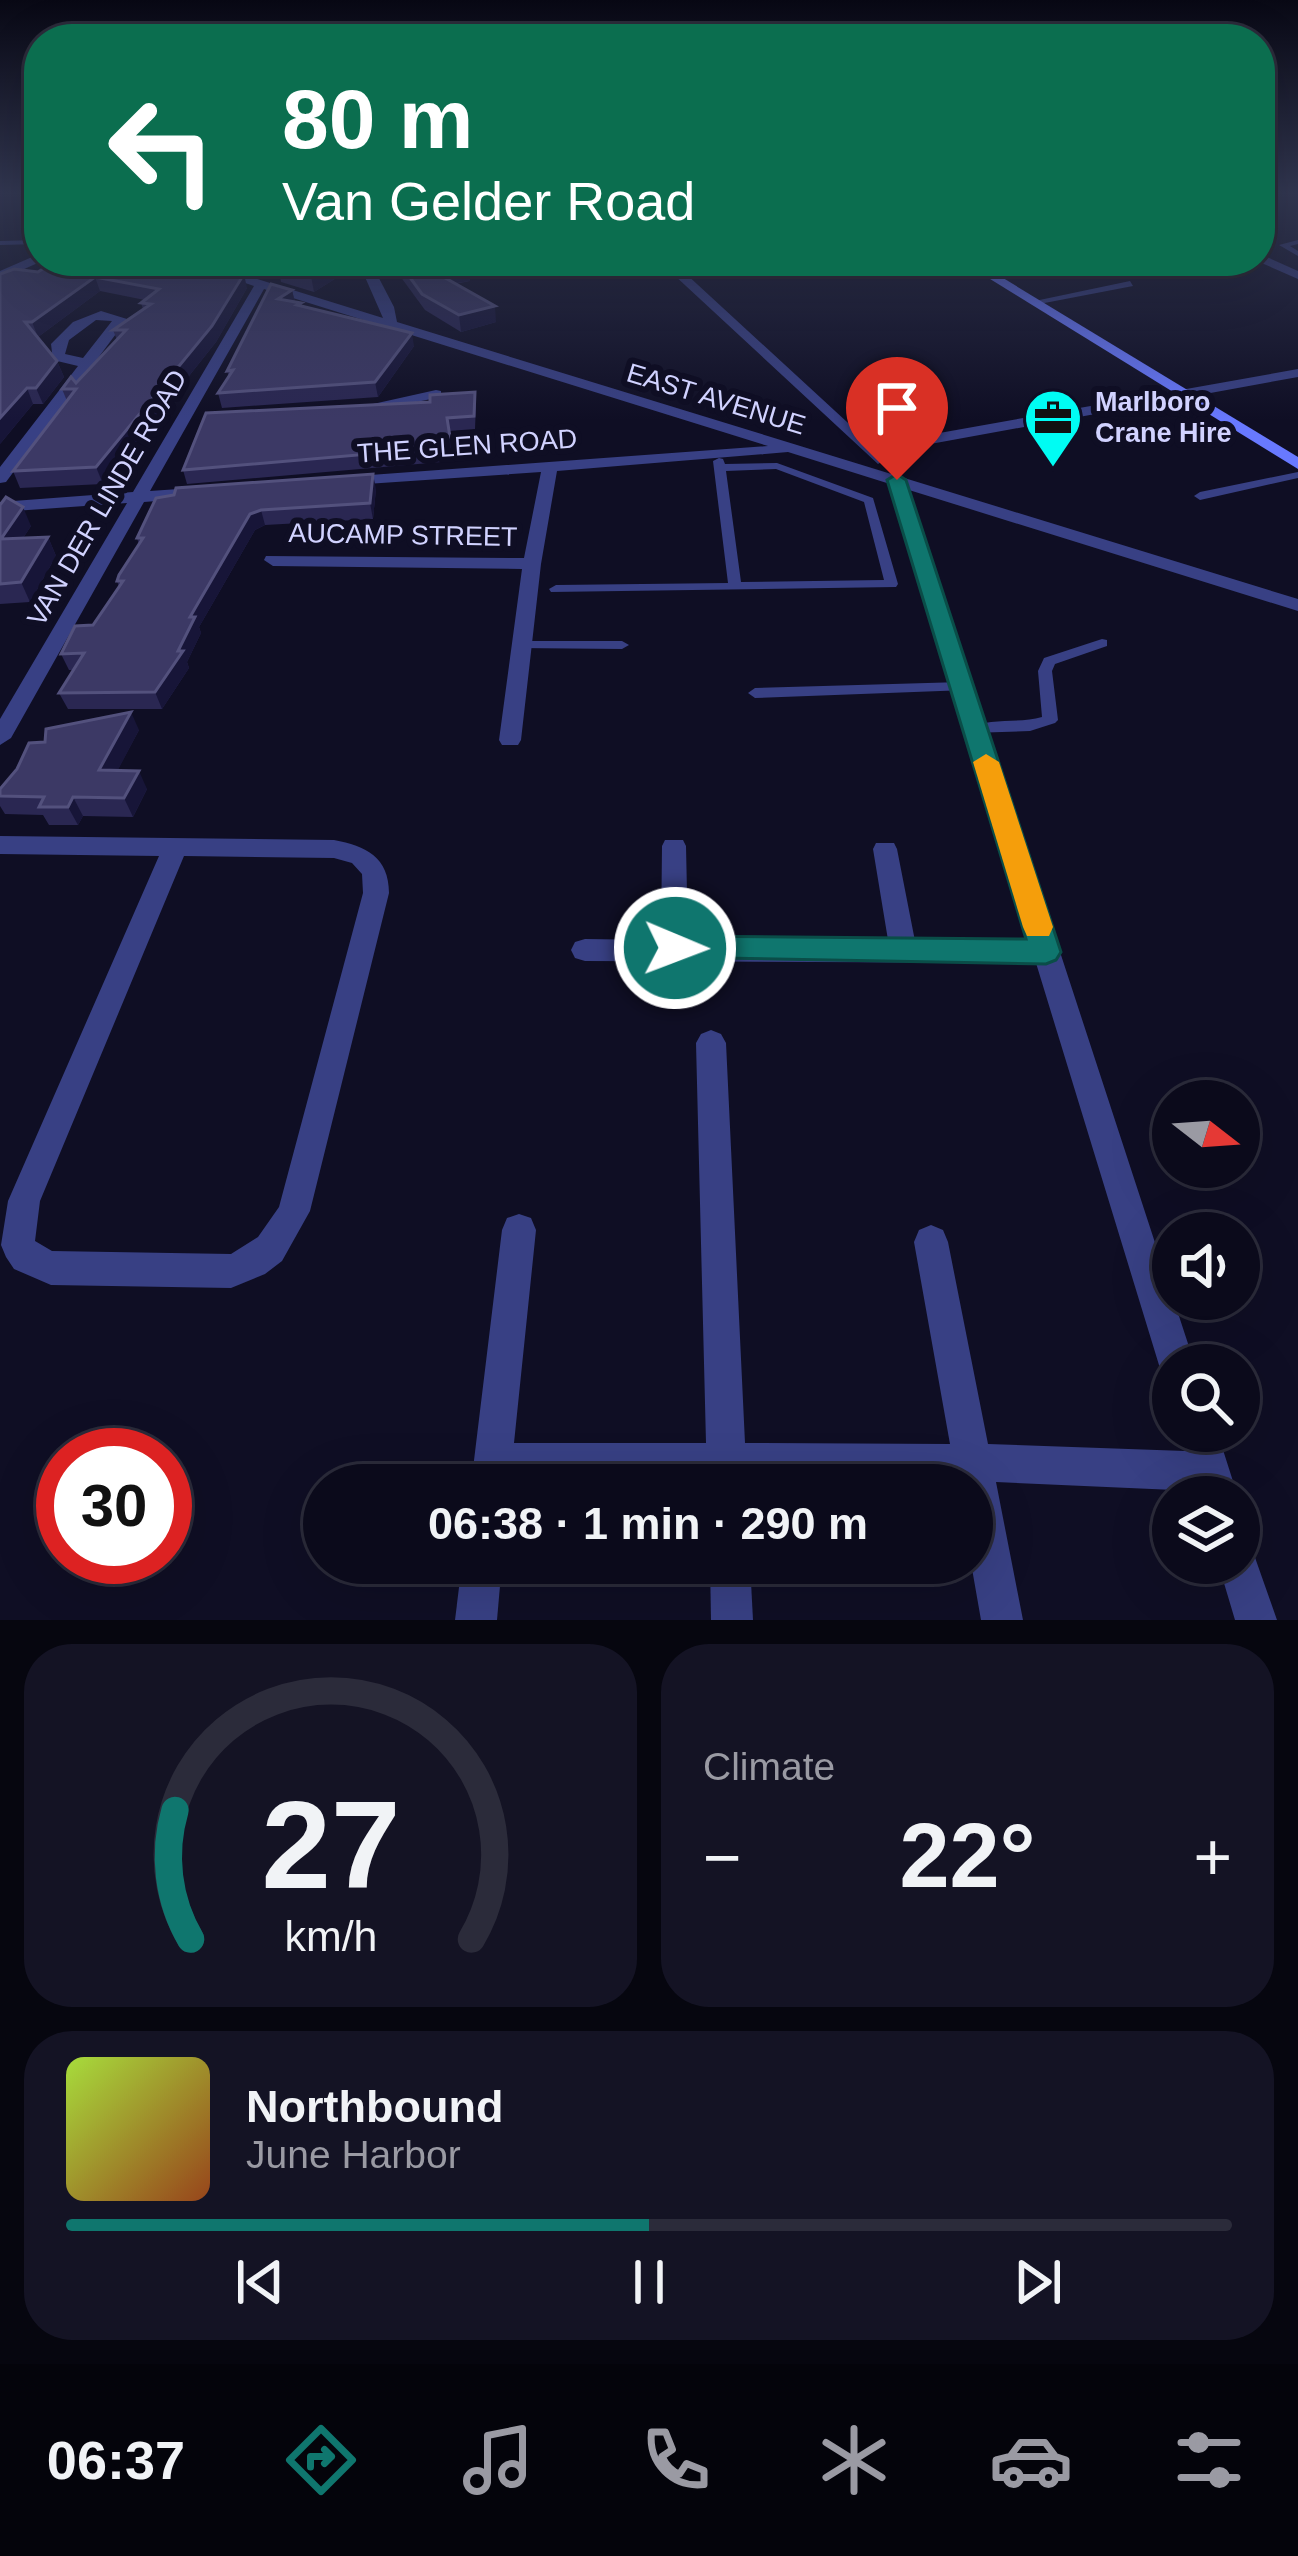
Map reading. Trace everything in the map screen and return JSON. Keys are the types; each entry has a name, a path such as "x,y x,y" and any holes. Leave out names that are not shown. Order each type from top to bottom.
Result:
{"main road":[{"path":"992,276 1298,464"}],"street":[{"name":"EAST AVENUE","path":"236,276 1298,605"},
{"path":"372,276 391,323"},
{"path":"681,276 872,450 888,478 962,687 1170,1344"},
{"name":"VAN DER LINDE ROAD","path":"0,738 261,284"},
{"path":"0,478 120,319 107,314 87,318 58,344 58,357 85,363"},
{"path":"872,450 1298,374"},
{"path":"355,407 436,394"},
{"path":"184,419 205,417"},
{"name":"THE GLEN ROAD","path":"322,483 550,466 719,461 795,448"},
{"name":"AUCAMP STREET","path":"510,740 532,564 550,466"},
{"path":"0,507 231,490"},
{"name":"AUCAMP STREET","path":"273,560 532,564"},
{"path":"0,845 334,849 365,857 377,878 294,1211 271,1250 253,1264 231,1271 51,1268 26,1257 18,1245 24,1201 175,849"},
{"path":"674,846 675,948"},
{"path":"885,849 903,951"},
{"path":"585,950 1046,952"},
{"path":"711,1043 727,1464"},
{"path":"492,1464 519,1230"},
{"path":"931,1242 1002,1620"},
{"path":"951,1464 1152,1479"},
{"path":"476,1620 480,1584"},
{"path":"731,1584 732,1620"},
{"path":"1245,1584 1256,1620"}],"lane":[{"path":"1034,302 1130,284"},
{"path":"556,589 735,587 885,585 892,580 869,500 777,466 719,461 735,587"},
{"path":"1200,496 1298,475"},
{"path":"975,729 1050,720 1049,661 1102,643"},
{"path":"522,645 622,645"},
{"path":"755,693 962,687"}],"building":[{"path":"24,270 24,276 243,276 212,326 96,467 13,471 76,389 62,389 71,377 76,383 126,330 113,330 151,304 141,303 159,289 95,277 32,322 25,322 57,361 36,388 27,388 0,418 0,274"},
{"path":"409,276 442,276 495,306 459,315 422,294"},
{"path":"271,284 292,290 278,299 412,333 375,382 218,393"},
{"path":"475,392 474,416 447,418 450,437 438,438 439,448 183,470 206,413 430,402 430,395"},
{"path":"373,474 370,503 250,514 190,617 195,617 178,651 183,651 155,692 59,693 84,653 61,654 75,626 93,625 123,581 117,581 143,538 137,538 156,498 174,495 176,488"},
{"path":"6,497 23,507 1,539 48,537 21,582 0,584 0,505"},
{"path":"131,712 99,770 139,771 124,798 73,797 68,807 39,807 44,797 0,796 29,743 45,742 46,729"}],"slow traffic":[{"path":"986,762 1038,927"}],"place":[{"name":"Marlboro Crane Hire","path":"1053,469"}],"route":[{"path":"675,948 1046,952 897,480"}]}
